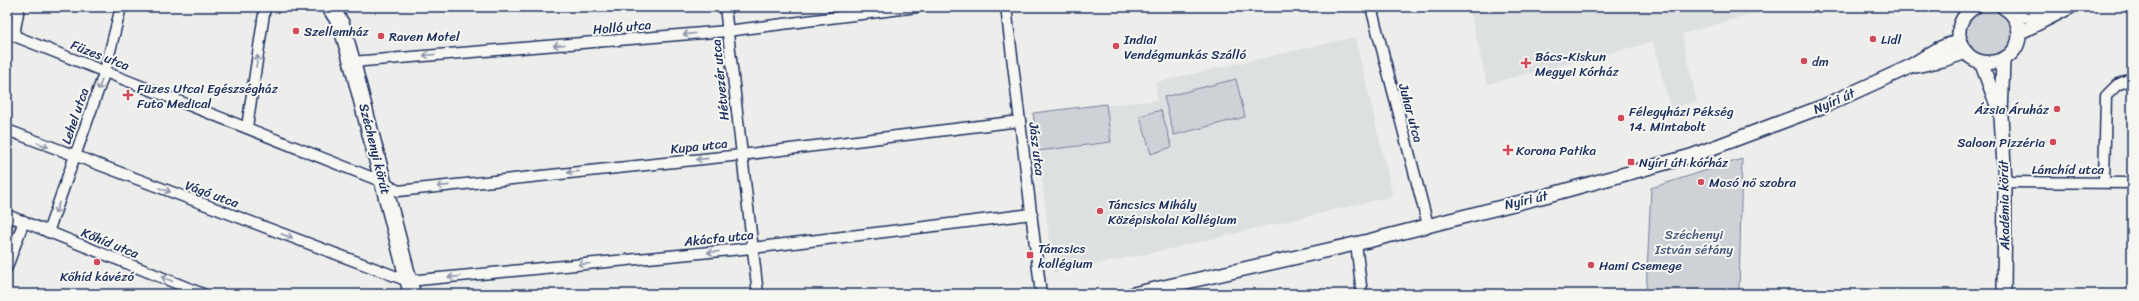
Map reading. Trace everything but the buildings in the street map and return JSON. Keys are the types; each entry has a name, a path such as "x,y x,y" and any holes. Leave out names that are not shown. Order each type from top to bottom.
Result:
{"main road":[{"name":"Széchenyi körút","path":"330,7 341,24 352,62 410,287"}],"street":[{"path":"10,34 19,7"},
{"name":"Lehel utca","path":"48,232 105,71 121,7"},
{"path":"247,127 265,7"},
{"name":"Hétvezér utca","path":"725,7 758,294"},
{"name":"Holló utca","path":"352,62 727,31 917,7"},
{"name":"Jász utca","path":"1006,7 1041,294"},
{"name":"Juhar utca","path":"1371,7 1428,225"},
{"path":"1975,7 1962,20 1959,33 1960,40 1966,52 1981,62 1988,63 2003,60 2016,46 2019,33 2015,18 2003,7"},
{"path":"2015,18 2062,7"},
{"path":"2019,33 2070,7"},
{"name":"Füzes utca","path":"10,34 383,182"},
{"name":"Nyíri út","path":"1133,294 1356,244 1545,196 1691,156 1802,115 1907,68 1938,49 1960,40"},
{"name":"Nyíri út","path":"1907,68 1943,60 1966,52"},
{"name":"Akadémia körút","path":"2003,60 2001,116 2005,182 2004,294"},
{"name":"Akadémia körút","path":"1981,62 2001,116"},
{"path":"2104,182 2106,96 2117,85 2132,78"},
{"name":"Kupa utca","path":"383,182 398,191 741,155 1020,121"},
{"name":"Vágó utca","path":"7,130 410,287"},
{"name":"Lánchíd utca","path":"2005,182 2132,183"},
{"name":"Akácfa utca","path":"410,287 1032,214"},
{"name":"Kőhíd utca","path":"7,215 203,294"},
{"path":"7,267 24,222"},
{"path":"1356,244 1362,294"}],"shaded area":[{"name":"Bács-Kiskun Megyei Kórház","path":"1469,7 1777,7 1682,34 1697,102 1670,108 1653,42 1487,84"},
{"path":"1355,37 1393,196 1166,250 1054,273 1033,113 1157,100 1156,82"}],"green space":[{"path":"1984,9 1994,9 2006,16 2013,28 2013,38 2006,50 1994,57 1984,57 1976,53 1969,46 1965,38 1965,28 1969,20 1976,13"},
{"path":"1236,79 1245,117 1174,135 1164,97"},
{"path":"1106,104 1111,142 1038,151 1033,113"},
{"path":"1161,110 1172,147 1151,154 1140,116"},
{"name":"Széchenyi István sétány","path":"1742,159 1739,294 1646,294 1651,188"},
{"path":"7,222 18,227 7,256"}],"place":[{"name":"Szellemház","path":"296,31"},
{"name":"Raven Motel","path":"381,36"},
{"name":"Lidl","path":"1873,39"},
{"name":"Indiai Vendégmunkás Szálló","path":"1116,46"},
{"name":"dm","path":"1804,61"},
{"name":"Bács-Kiskun Megyei Kórház","path":"1526,63"},
{"name":"Füzes Utcai Egészségház Futo Medical","path":"128,95"},
{"name":"Ázsia Áruház","path":"2057,109"},
{"name":"Félegyházi Pékség 14. Mintabolt","path":"1621,118"},
{"name":"Saloon Pizzéria","path":"2053,142"},
{"name":"Korona Patika","path":"1508,150"},
{"name":"Nyíri úti kórház","path":"1631,162"},
{"name":"Mosó nő szobra","path":"1701,182"},
{"name":"Táncsics Mihály Középiskolai Kollégium","path":"1100,211"},
{"name":"Táncsics kollégium","path":"1030,255"},
{"name":"Kőhíd kávézó","path":"97,262"},
{"name":"Hami Csemege","path":"1591,265"}]}
